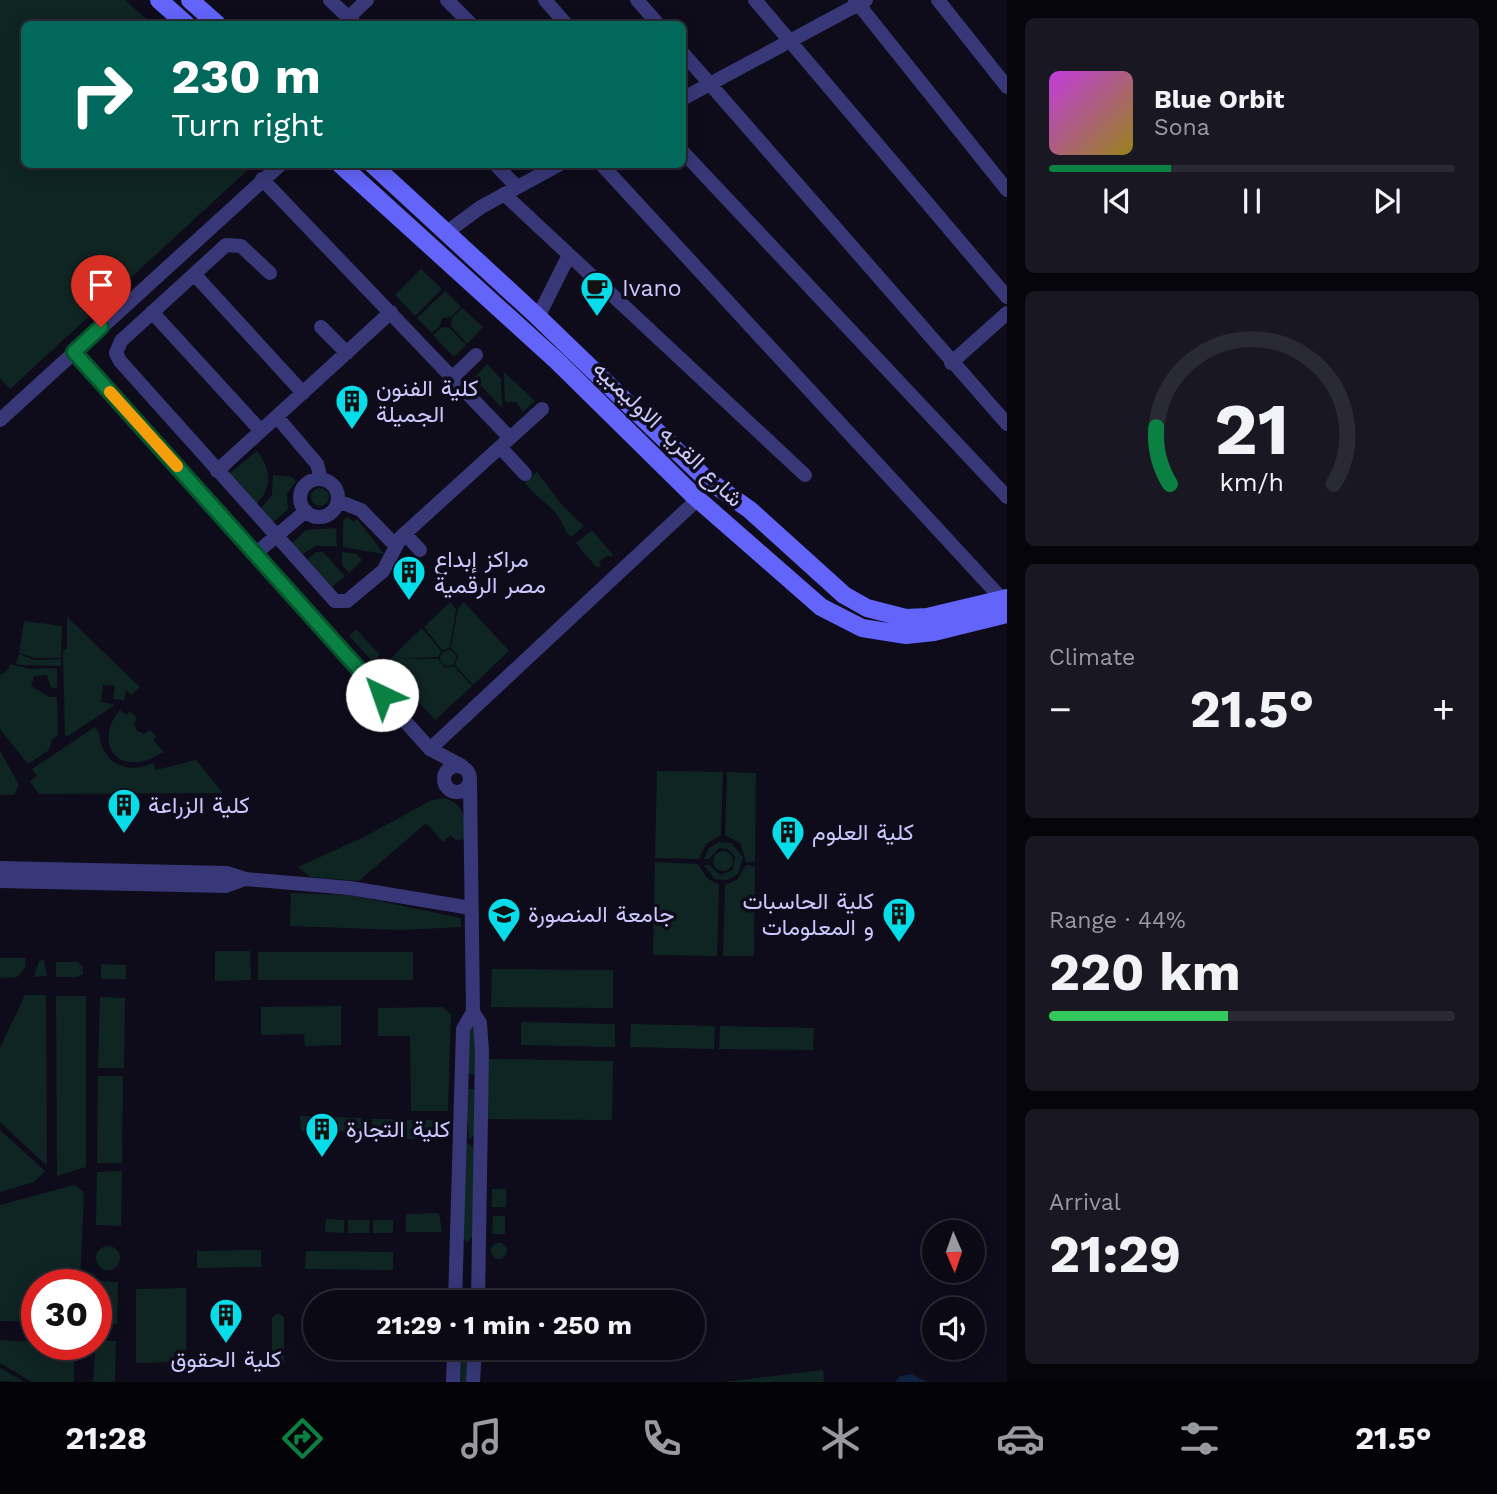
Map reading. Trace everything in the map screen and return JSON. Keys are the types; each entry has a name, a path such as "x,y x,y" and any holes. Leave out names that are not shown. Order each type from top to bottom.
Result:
{"main road":[{"path":"159,0 183,21"},
{"path":"190,0 214,21"},
{"name":"شارع القريه الاوليمبيه","path":"342,168 557,361 698,499 832,615 862,628 906,635 934,632 1005,603"},
{"name":"شارع القريه الاوليمبيه","path":"376,168 538,317 705,478 750,510 844,595 867,608 906,618 927,617 1005,603"},
{"path":"557,361 569,348"},
{"path":"832,615 844,595"}],"street":[{"path":"330,0 351,21 367,0"},
{"path":"447,0 468,21"},
{"path":"545,0 563,21"},
{"path":"637,0 655,21"},
{"path":"755,0 1007,297"},
{"path":"938,0 1007,87"},
{"path":"686,97 859,1 1007,190"},
{"path":"686,56 1007,424"},
{"path":"686,155 1007,497"},
{"path":"0,420 275,168"},
{"path":"497,168 510,190 569,255 805,475"},
{"path":"447,232 510,190 552,168"},
{"path":"605,168 1005,603"},
{"path":"262,179 452,378 505,443 525,474"},
{"path":"270,274 241,246 232,243 118,344 118,358 275,537 332,599 339,603 350,599 383,570 400,540 542,409"},
{"path":"538,317 569,255"},
{"path":"194,274 303,393"},
{"path":"152,312 261,431"},
{"path":"216,471 391,312"},
{"path":"951,363 1007,313"},
{"path":"321,327 347,353"},
{"path":"74,352 430,749 448,786 472,810"},
{"path":"452,378 476,355"},
{"path":"277,417 317,464 321,479"},
{"path":"321,479 334,486 338,501 333,510 325,516 314,516 306,511 301,502 301,492 311,481 321,479"},
{"path":"430,749 698,499"},
{"path":"338,501 361,510 400,540 420,550"},
{"path":"255,554 306,511"},
{"path":"430,749 462,766 470,774 473,1012 481,1030 482,1081 478,1290"},
{"path":"448,786 447,770 462,766"},
{"path":"448,786 461,791 470,782"},
{"path":"0,868 227,873 245,879 350,888 471,908"},
{"path":"0,880 226,886 245,879"},
{"path":"455,1290 463,1029 473,1012"},
{"path":"461,1081 482,1081"},
{"path":"453,1382 454,1360"},
{"path":"473,1382 474,1360"}],"green space":[{"path":"0,0 125,0 149,21 21,21 21,168 250,168 10,389 0,378"},
{"path":"421,269 442,289 415,316 395,295"},
{"path":"445,291 461,307 451,317 442,318 440,326 432,333 417,318"},
{"path":"462,308 483,327 467,344 451,326 452,318"},
{"path":"442,327 450,328 466,345 454,357 433,335"},
{"path":"487,364 501,379 502,408 474,378"},
{"path":"504,372 535,401 523,412 516,402 505,402"},
{"path":"257,451 265,465 268,478 265,491 256,504 229,474"},
{"path":"537,472 562,505 584,526 571,537 558,515 525,483"},
{"path":"273,475 291,477 296,481 287,494 288,509 272,523 260,509 272,495"},
{"path":"320,488 326,491 329,497 326,503 320,506 314,503 311,497 314,491"},
{"path":"347,516 354,522 357,519 384,554 343,547 343,521"},
{"path":"336,528 337,546 315,546 300,556 291,544 306,530"},
{"path":"592,530 613,555 608,555 599,562 601,565 597,568 576,543"},
{"path":"316,552 323,552 345,576 332,587 307,560"},
{"path":"342,552 356,554 362,560 349,573 342,565"},
{"path":"450,602 456,609 450,648 442,650 424,627"},
{"path":"464,602 509,651 473,685 455,665 458,656 451,648 458,608"},
{"path":"67,617 140,687 131,695 126,690 124,700 113,699 115,686 103,685 101,702 115,705 65,736 63,650 67,649"},
{"path":"24,621 62,626 61,658 35,658 19,653"},
{"path":"422,628 441,651 438,657 400,659 438,659 445,668 454,666 472,686 435,720 384,665"},
{"path":"356,629 380,655 373,662 349,636"},
{"path":"448,650 454,652 454,664 448,666 442,664 440,658 442,652"},
{"path":"19,654 35,660 61,659 61,666 21,665 16,663"},
{"path":"10,664 30,669 57,668 57,689 51,687 47,675 34,676 31,686 50,697 57,697 58,735 52,740 49,750 28,764 0,729 0,675 8,670"},
{"path":"120,710 126,715 130,711 137,718 134,724 137,731 144,734 150,730 156,736 153,740 164,752 141,762 118,758 109,745 109,736 110,727"},
{"path":"95,727 107,756 118,765 131,768 153,763 156,770 196,760 223,793 39,794 30,781 37,776 32,769"},
{"path":"0,751 19,785 14,795 0,795"},
{"path":"657,771 723,772 721,835 706,844 699,859 655,858"},
{"path":"727,772 756,773 755,862 746,862 740,843 725,835"},
{"path":"444,798 457,804 463,814 466,839 456,840 450,835 443,842 426,823 359,881 310,877 298,867 364,837 430,801"},
{"path":"719,842 731,843 743,857 738,874 727,880 715,879 704,865 709,865 720,875 733,870 735,856 728,849 719,848 709,859 704,859 709,848"},
{"path":"723,851 730,854 733,861 730,868 723,871 716,868 713,861 716,854"},
{"path":"655,862 698,864 708,879 719,885 717,956 653,955"},
{"path":"746,865 755,866 754,956 723,956 725,885 737,880"},
{"path":"291,893 350,895 461,918 461,927 401,930 290,926"},
{"path":"215,951 250,951 251,980 215,981"},
{"path":"258,952 413,952 413,980 258,980"},
{"path":"0,958 26,958 25,968 17,977 0,978"},
{"path":"44,960 47,976 34,977 39,961"},
{"path":"56,962 78,962 83,967 83,974 77,977 56,977"},
{"path":"101,964 126,965 126,979 101,979"},
{"path":"492,969 613,970 613,1008 491,1007"},
{"path":"25,995 46,995 47,1166 0,1122 0,1048"},
{"path":"56,996 86,996 86,1167 57,1176"},
{"path":"100,997 125,998 124,1068 98,1068"},
{"path":"341,1006 341,1045 305,1046 304,1034 261,1035 261,1007"},
{"path":"442,1007 451,1014 448,1111 411,1111 410,1036 378,1036 378,1008"},
{"path":"521,1022 615,1024 615,1047 521,1045"},
{"path":"474,1024 477,1074 468,1074 468,1028"},
{"path":"631,1024 715,1026 714,1049 630,1047"},
{"path":"720,1026 814,1028 813,1050 719,1049"},
{"path":"488,1059 613,1061 612,1120 488,1119"},
{"path":"98,1076 123,1076 122,1163 97,1163"},
{"path":"465,1089 475,1089 474,1136 469,1140"},
{"path":"300,1116 361,1118 367,1124 362,1131 301,1131"},
{"path":"372,1119 393,1119 393,1132 372,1133"},
{"path":"407,1120 443,1120 443,1139 407,1139"},
{"path":"0,1130 45,1171 34,1182 0,1192"},
{"path":"470,1144 473,1148 473,1236 468,1242 463,1239 465,1145"},
{"path":"122,1171 121,1226 96,1225 97,1172"},
{"path":"74,1185 84,1192 81,1269 21,1269 21,1322 0,1321 0,1205"},
{"path":"492,1189 506,1189 506,1207 492,1207"},
{"path":"439,1213 442,1232 406,1232 406,1214"},
{"path":"493,1216 505,1216 505,1234 492,1234"},
{"path":"326,1219 344,1220 344,1233 325,1232"},
{"path":"348,1220 370,1220 369,1233 348,1233"},
{"path":"373,1220 393,1220 393,1233 373,1233"},
{"path":"499,1243 505,1245 505,1257 499,1259 493,1257 491,1251 493,1245"},
{"path":"103,1247 113,1247 119,1253 119,1263 113,1269 103,1269 97,1263 97,1253"},
{"path":"261,1250 261,1267 197,1268 197,1251"},
{"path":"306,1251 393,1252 393,1270 305,1269"},
{"path":"112,1282 118,1282 117,1324 112,1324"},
{"path":"186,1288 186,1362 136,1363 136,1289"},
{"path":"492,1289 569,1289 569,1290"},
{"path":"278,1313 284,1317 284,1362 278,1366 272,1362 272,1318"},
{"path":"0,1340 21,1341 21,1360 74,1360 74,1382 32,1382 0,1363"},
{"path":"112,1341 116,1341 115,1382 93,1382 95,1360 112,1360"},
{"path":"458,1360 469,1360 468,1382 457,1382"},
{"path":"0,1368 24,1382 0,1381"},
{"path":"823,1370 824,1382 724,1382"}],"water":[{"path":"911,1374 927,1382 895,1382 900,1376"}],"slow traffic":[{"path":"110,392 177,466"}],"place":[{"name":"Ivano","path":"597,318"},
{"name":"كلية الفنون الجميلة","path":"352,431"},
{"name":"مراكز إبداع مصر الرقمية","path":"409,602"},
{"name":"كلية الزراعة","path":"124,835"},
{"name":"كلية العلوم","path":"788,862"},
{"name":"جامعة المنصورة","path":"504,944"},
{"name":"كلية الحاسبات و المعلومات","path":"899,944"},
{"name":"كلية التجارة","path":"322,1159"},
{"name":"كلية الحقوق","path":"226,1345"}],"route":[{"path":"101,327 74,352 382,695"}]}
